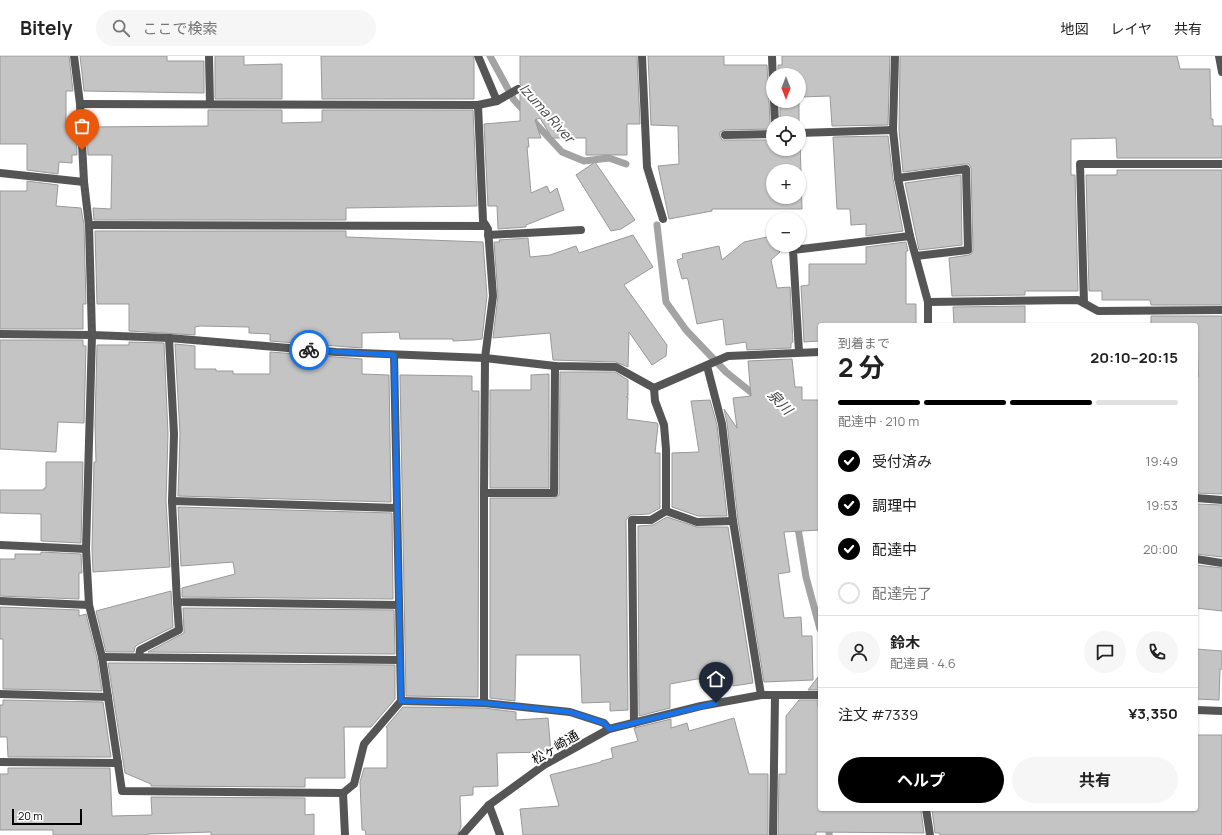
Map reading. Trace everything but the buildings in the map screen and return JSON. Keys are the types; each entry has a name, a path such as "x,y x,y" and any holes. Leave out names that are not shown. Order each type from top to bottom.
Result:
{"street":[{"path":"74,56 80,104 84,182 89,225 92,335 86,549 89,604 102,657 122,791 343,793 354,784 364,744 401,701 394,355"},
{"path":"210,56 210,104"},
{"path":"478,56 497,101"},
{"path":"642,56 647,168 663,219"},
{"path":"772,56 772,68"},
{"path":"895,56 893,130 898,178 910,236 928,302 928,323"},
{"path":"1219,56 1222,72"},
{"path":"80,104 478,105 497,101 518,89"},
{"path":"478,105 483,221 488,229 492,296 485,358 484,703"},
{"path":"806,133 893,130"},
{"path":"725,135 766,134"},
{"path":"1084,303 1080,164 1222,164"},
{"path":"898,178 966,169 968,250 916,256"},
{"path":"0,173 84,182"},
{"path":"89,225 486,226"},
{"path":"488,235 581,230"},
{"path":"799,352 793,250 910,236"},
{"path":"928,302 1078,300 1098,311 1222,310"},
{"path":"0,334 169,338 336,352 485,358 555,366 616,367 654,388"},
{"path":"139,657 140,650 179,630 172,501 174,434 169,338"},
{"path":"654,388 728,356 818,352"},
{"path":"484,493 554,493 555,366"},
{"path":"707,366 722,424 733,521 761,695"},
{"path":"654,388 655,401 664,425 666,449 666,511"},
{"path":"1198,498 1222,500"},
{"path":"172,501 397,508"},
{"path":"666,511 697,522 733,521"},
{"path":"634,723 632,520 651,520 666,511"},
{"path":"0,545 86,549"},
{"path":"1198,559 1222,563"},
{"path":"0,601 89,604"},
{"path":"177,602 399,605"},
{"path":"102,657 400,660"},
{"path":"0,694 108,697"},
{"name":"松ヶ崎通","path":"462,835 489,806 544,765 609,729 702,706 761,695 818,695"},
{"path":"773,835 775,696"},
{"path":"401,701 484,703 570,712 604,723 609,729"},
{"path":"1198,710 1222,711"},
{"path":"0,762 118,763"},
{"path":"343,793 345,835"},
{"path":"489,806 500,835"},
{"path":"926,811 930,835"}],"waterway":[{"name":"Izuma River","path":"490,56 514,100 562,152 584,161 609,158 626,164"},
{"name":"泉川","path":"657,225 666,302 686,330 726,372 757,397"},
{"name":"泉川","path":"797,522 806,577 818,622"},
{"name":"泉川","path":"829,835 831,811"}],"way so far":[{"path":"82,150 85,197 89,225 92,335 169,338 309,350"}],"route":[{"path":"309,350 394,355 401,701 484,703 570,712 604,723 609,729 716,703"}]}
